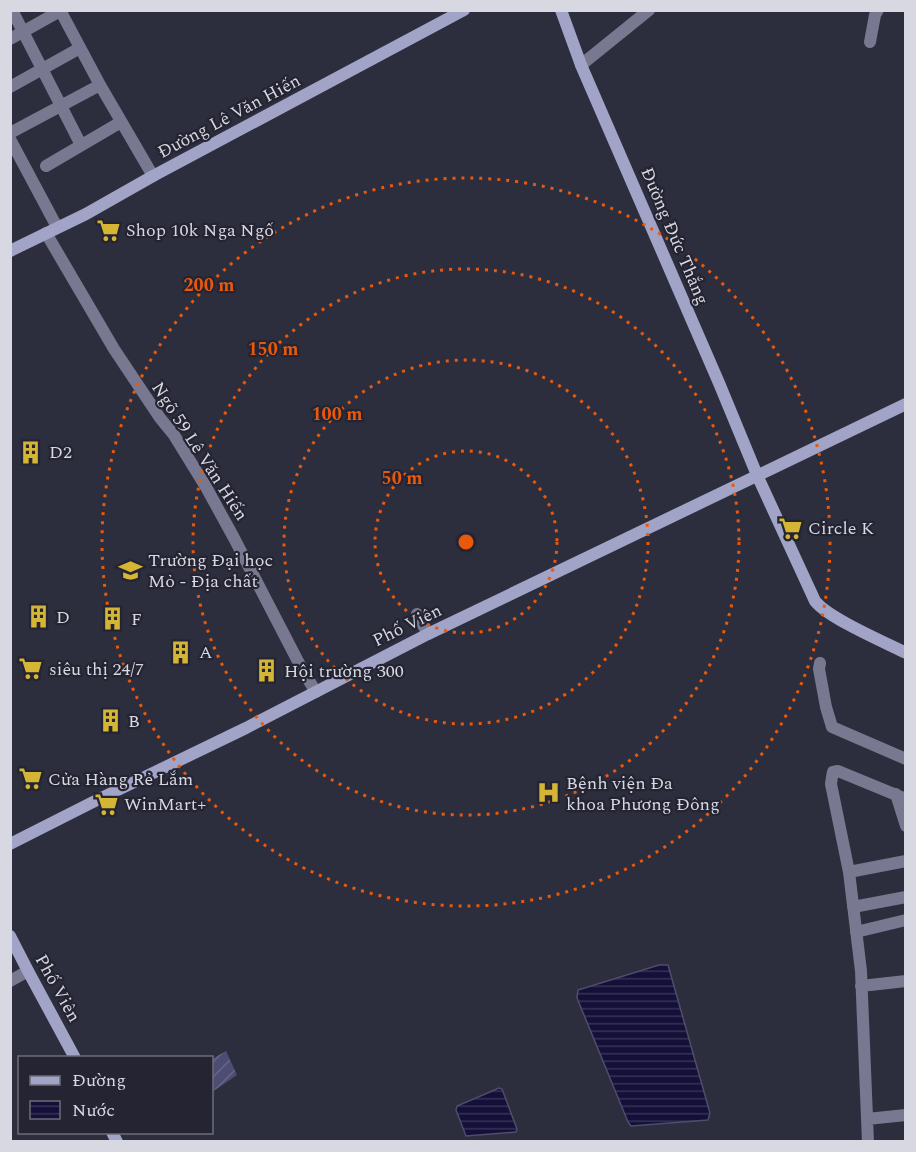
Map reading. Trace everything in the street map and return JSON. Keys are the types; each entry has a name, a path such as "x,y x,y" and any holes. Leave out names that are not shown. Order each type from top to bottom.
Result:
{"street":[{"name":"Đường Lê Văn Hiến","path":"10,251 86,214 464,10"},
{"name":"Đường Đức Thắng","path":"561,10 581,65 715,372 757,476 808,588 816,602 831,613 906,653"},
{"path":"581,65 649,10"},
{"path":"870,42 878,10"},
{"path":"10,39 60,11 153,176"},
{"path":"14,14 81,145"},
{"path":"10,87 80,48"},
{"path":"10,133 100,85"},
{"path":"46,166 122,122"},
{"name":"Ngõ 59 Lê Văn Hiến","path":"10,139 51,230 114,349 174,435 206,487 316,692"},
{"name":"Phố Viên","path":"10,844 246,728 428,634 906,404"},
{"path":"417,614 428,634"},
{"path":"820,663 819,669 826,707 832,728 906,759"},
{"path":"868,1142 861,986 856,932 849,872 831,784 833,772 844,773 901,796 906,826"},
{"path":"849,872 906,861"},
{"path":"853,907 906,897"},
{"path":"856,932 906,920"},
{"name":"Phố Viên","path":"10,936 74,1056"},
{"path":"10,981 28,971"},
{"path":"861,986 906,981"},
{"path":"867,1119 906,1115"}],"shaded area":[{"path":"226,1051 237,1075 213,1091 213,1058"}],"water":[{"path":"659,965 668,965 710,1113 708,1120 631,1126 577,998 578,990"},
{"path":"499,1088 502,1089 517,1129 516,1132 466,1136 456,1110 457,1106"}],"place":[{"name":"Shop 10k Nga Ngố","path":"108,230"},
{"name":"D2","path":"31,452"},
{"name":"Circle K","path":"790,528"},
{"name":"Trường Đại học Mỏ - Địa chất","path":"130,570"},
{"name":"D","path":"38,617"},
{"name":"F","path":"113,619"},
{"name":"A","path":"181,652"},
{"name":"siêu thị 24/7","path":"31,669"},
{"name":"Hội trường 300","path":"266,671"},
{"name":"B","path":"110,721"},
{"name":"Cửa Hàng Rẻ Lắm","path":"30,779"},
{"name":"Bệnh viện Đa khoa Phương Đông","path":"548,793"},
{"name":"WinMart+","path":"106,804"}]}
